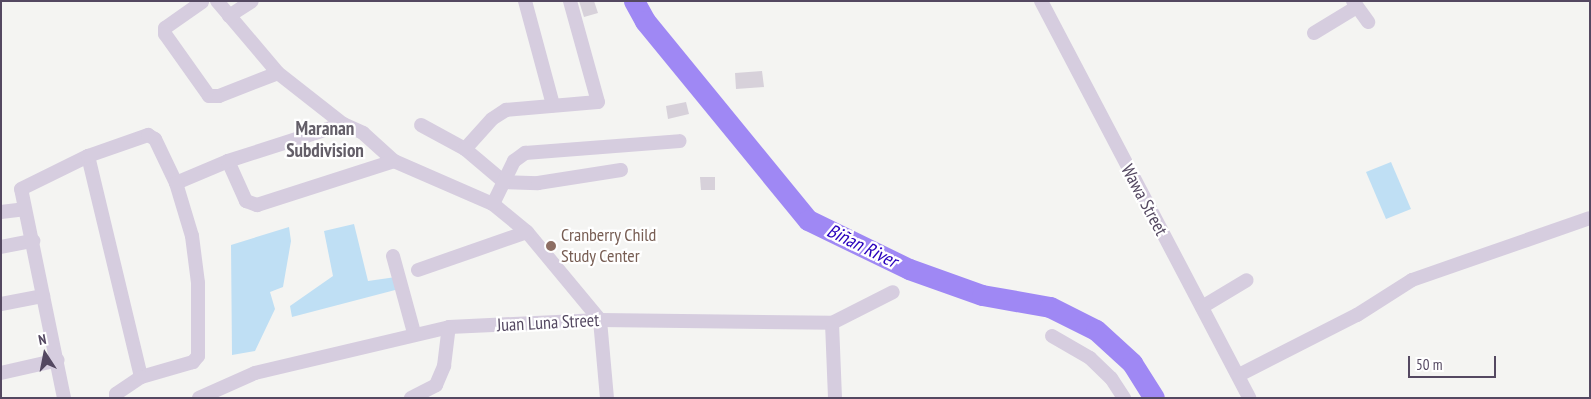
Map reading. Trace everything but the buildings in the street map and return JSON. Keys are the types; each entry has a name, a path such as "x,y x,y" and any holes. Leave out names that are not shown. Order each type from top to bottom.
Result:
{"street":[{"path":"217,1 278,73 343,124 363,133 394,161 493,204 527,232 600,320 607,398"},
{"path":"230,16 252,1"},
{"path":"525,1 553,105"},
{"path":"465,149 492,119 506,110 598,102 570,1"},
{"name":"Wawa Street","path":"1041,1 1239,375 1249,398"},
{"path":"202,2 165,28 165,34 209,96 219,96 278,73"},
{"path":"1314,33 1355,4 1368,22"},
{"path":"176,183 228,161 343,124"},
{"path":"421,125 465,149 504,182 538,182 621,170"},
{"path":"64,398 58,360 21,189 23,185 88,156 148,135 155,139 176,183 192,236 198,283 198,356 193,362 141,377 116,394 116,398"},
{"path":"493,204 514,160 525,153 680,141"},
{"path":"88,156 141,377"},
{"path":"228,161 246,201 257,206 394,161"},
{"path":"1,212 24,209"},
{"path":"1239,375 1357,315 1412,280 1590,218"},
{"path":"418,270 527,232"},
{"path":"1,247 33,241"},
{"path":"393,256 414,334"},
{"path":"1202,307 1248,280"},
{"path":"835,398 832,323 893,292"},
{"path":"1,304 43,296"},
{"name":"Juan Luna Street","path":"199,398 254,373 449,327 600,320 832,323"},
{"path":"411,398 436,385 444,366 449,327"},
{"path":"1052,336 1090,358 1111,378 1124,398"},
{"path":"1,373 58,360"}],"shaded area":[{"path":"1391,162 1411,209 1386,219 1366,172"},
{"path":"354,224 368,281 396,277 399,289 292,317 290,306 333,276 324,231"},
{"path":"289,227 291,241 283,287 270,292 275,309 255,351 232,355 231,245"}],"waterway":[{"name":"Biñan River","path":"634,1 645,21 808,220 909,269 982,295 1050,307 1096,330 1132,363 1154,398"}],"place":[{"name":"Cranberry Child Study Center","path":"551,246"}],"district":[{"name":"Maranan Subdivision","path":"325,140"}]}
